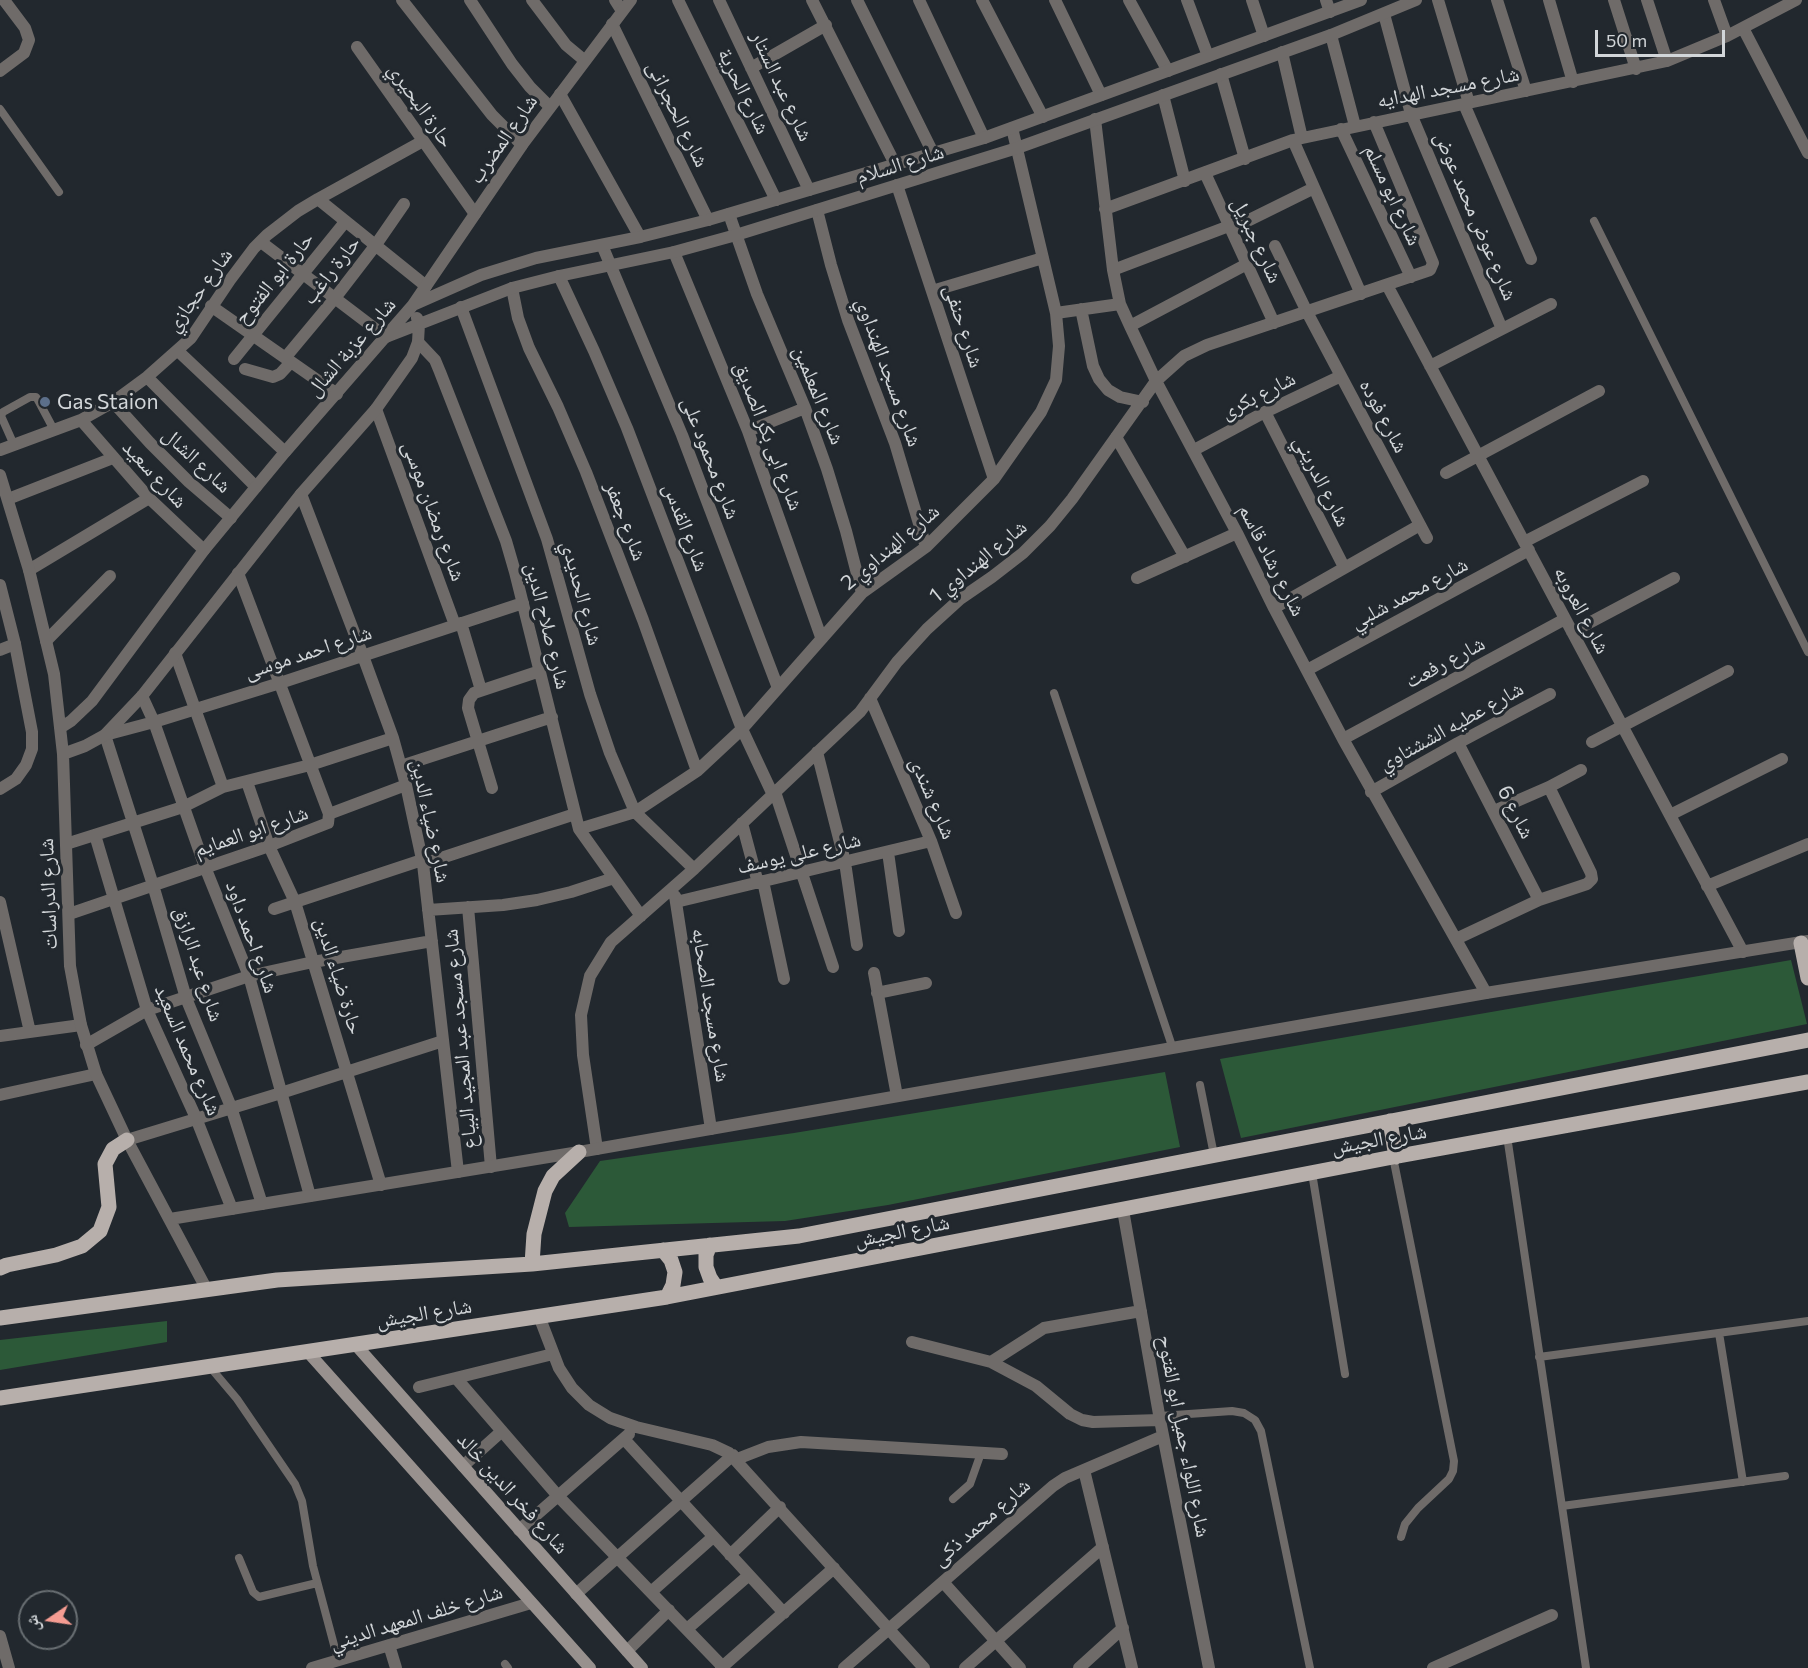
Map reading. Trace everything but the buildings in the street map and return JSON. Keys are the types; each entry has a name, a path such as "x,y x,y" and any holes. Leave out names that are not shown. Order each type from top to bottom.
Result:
{"main road":[{"path":"1805,942 1808,978"},
{"name":"شارع الجيش","path":"0,1318 277,1280 532,1264 799,1236 1808,1040"},
{"name":"شارع الجيش","path":"0,1398 668,1297 1394,1157 1808,1082"},
{"path":"1390,1121 1394,1157"},
{"path":"0,1268 56,1255 82,1246 100,1231 109,1207 105,1164 113,1149 127,1140"},
{"path":"532,1264 534,1234 545,1191 553,1176 579,1152"},
{"path":"710,1245 706,1255 706,1267 716,1287"},
{"path":"663,1250 671,1260 675,1272 674,1285 668,1297"},
{"name":"شارع فخر الدين خالد","path":"355,1344 642,1668"},
{"path":"307,1352 590,1668"}],"street":[{"path":"0,71 24,53 29,40 25,28 4,0"},
{"path":"402,0 492,115 522,145"},
{"path":"470,0 512,64 550,107"},
{"path":"532,0 566,45 584,60"},
{"name":"شارع المضرب","path":"413,305 522,145 612,24 618,5 630,0"},
{"name":"شارع الحرية","path":"678,0 776,200"},
{"name":"شارع عبد الستار","path":"719,0 809,190"},
{"path":"812,0 895,164"},
{"path":"856,0 933,153"},
{"path":"919,0 984,138"},
{"path":"982,0 1043,117"},
{"path":"1055,0 1101,95"},
{"path":"1129,0 1168,71"},
{"path":"1187,0 1208,56"},
{"path":"1252,0 1264,36"},
{"name":"شارع السلام","path":"413,305 482,274 536,258 640,237 708,220 984,138 1264,36 1328,6 1361,0"},
{"name":"شارع السلام","path":"386,337 512,288 674,252 736,235 1017,148 1331,35 1416,0"},
{"path":"1438,0 1466,103 1531,259"},
{"path":"1497,0 1526,91"},
{"path":"1549,0 1573,82"},
{"path":"1614,0 1636,69"},
{"path":"1647,0 1667,61"},
{"path":"1714,0 1727,36"},
{"name":"شارع مسجد الهدايه","path":"1105,209 1298,139 1667,61 1727,36 1796,0"},
{"name":"شارع عوض محمد عوض","path":"1384,14 1411,114 1502,329"},
{"name":"شارع الحجرانى","path":"612,24 708,220"},
{"path":"751,68 826,25"},
{"path":"1743,28 1808,153"},
{"name":"شارع ابو مسلم","path":"1331,35 1355,126"},
{"name":"حارة البحيري","path":"357,47 475,214"},
{"path":"1282,52 1298,139 1314,188 1361,294"},
{"path":"1221,74 1245,159"},
{"path":"560,94 640,237"},
{"path":"1162,95 1185,181"},
{"name":"شارع رشاد قاسم","path":"1095,119 1113,270 1120,304 1156,381 1371,792 1486,993"},
{"name":"شارع الهنداوي 1","path":"597,1149 583,1055 581,1015 590,976 611,942 694,869 860,712 897,662 927,629 960,599 1023,553 1050,526 1143,402 1156,381 1184,356 1207,345 1427,272 1433,267 1374,122"},
{"name":"شارع الهنداوي 2","path":"579,829 635,812 698,771 742,729 821,636 862,592 926,547 994,479 1041,412 1056,380 1059,346 1056,312 1012,128"},
{"name":"شارع ابو مسلم","path":"1341,129 1411,277"},
{"name":"شارع حجازي","path":"0,450 81,420 113,402 147,377 191,338 211,306 261,242 282,222 318,199 423,141"},
{"name":"شارع جبريل","path":"1205,173 1274,323"},
{"name":"شارع حنفى","path":"897,185 994,479"},
{"path":"1113,270 1230,228 1314,188"},
{"path":"318,199 426,286"},
{"name":"حارة راغب","path":"288,360 404,204"},
{"name":"شارع مسجد الهنداوي","path":"817,210 848,320 895,442 926,547"},
{"name":"شارع المعلمين","path":"729,214 757,294 805,408 843,520 862,592"},
{"name":"حارة ابو الفتوح","path":"234,359 345,222"},
{"path":"261,242 386,337"},
{"name":"شارع محمود على","path":"602,245 682,435 778,688"},
{"name":"شارع فوده","path":"1275,246 1306,312 1427,538"},
{"name":"شارع ابى بكر الصديق","path":"674,252 748,431 821,636"},
{"path":"932,291 1043,258"},
{"path":"1130,326 1247,264"},
{"name":"شارع القدس","path":"559,276 627,428 742,729 774,794 833,967"},
{"name":"شارع العروبه","path":"1387,285 1743,952"},
{"name":"شارع جعفر","path":"512,288 518,318 529,348 586,472 698,771"},
{"path":"1056,312 1120,304"},
{"path":"1430,366 1551,304"},
{"name":"شارع عزبة الشال","path":"63,754 105,735 142,696 301,494 376,410 412,358 418,342 418,324 413,305"},
{"name":"شارع عزبة الشال","path":"60,728 92,701 204,550 285,452 413,305"},
{"path":"211,306 337,394"},
{"name":"شارع الحديدي","path":"461,307 547,539 590,694 610,753 635,812 694,869"},
{"path":"1081,309 1093,366 1099,379 1108,390 1120,397 1143,402"},
{"name":"شارع صلاح الدين","path":"418,342 435,360 506,541 579,829 641,916"},
{"path":"178,351 285,452"},
{"path":"245,369 273,377 280,374 288,360"},
{"name":"شارع بكرى","path":"1194,450 1265,412 1341,376"},
{"path":"147,377 256,487"},
{"path":"1446,473 1599,391"},
{"name":"شارع الشال","path":"113,402 158,451 231,518"},
{"path":"748,431 805,408"},
{"name":"شارع رمضان موسى","path":"376,410 481,690"},
{"name":"شارع الدريني","path":"1265,412 1344,567"},
{"name":"شارع سعيد","path":"81,420 149,498 204,550"},
{"path":"1116,437 1185,557"},
{"path":"8,499 113,458"},
{"name":"شارع الدراسات","path":"0,475 29,570 54,674 63,754 70,966 81,1026 96,1074 127,1140 207,1290"},
{"name":"شارع محمد شلبي","path":"1307,670 1643,481"},
{"name":"شارع ضياء الدين","path":"301,494 393,738 406,785 422,862 458,1172"},
{"path":"29,570 149,498"},
{"path":"1274,608 1420,525"},
{"path":"1137,578 1237,533"},
{"name":"شارع ابو العمايم","path":"69,914 269,846 328,823 328,814 238,573"},
{"path":"46,641 111,576"},
{"path":"1572,632 1674,578"},
{"path":"0,585 15,644 32,732 32,749 26,765 16,779 0,789"},
{"name":"شارع احمد موسى","path":"105,735 280,683 523,603"},
{"name":"شارع رفعت","path":"1343,739 1565,619"},
{"path":"0,650 15,644"},
{"path":"175,653 223,787"},
{"path":"492,788 468,708 469,700 474,693 481,690 540,671"},
{"path":"1592,742 1728,671"},
{"name":"شارع عطيه الششتاوي","path":"1371,792 1550,694"},
{"name":"شارع احمد داود","path":"142,696 154,722 205,867 249,976 310,1196"},
{"name":"شارع شندى","path":"870,699 931,841 956,913"},
{"path":"401,766 552,717"},
{"name":"شارع عبد الرازق","path":"105,735 186,998 231,1107 262,1204"},
{"path":"66,844 183,807 223,787 310,765 393,738"},
{"name":"شارع 6","path":"1458,743 1539,900"},
{"path":"817,752 845,862 857,945"},
{"path":"1670,815 1782,759"},
{"path":"1494,811 1581,770"},
{"name":"حارة ضياء الدين","path":"247,782 269,846 295,902 348,1070 381,1185"},
{"path":"328,814 406,785"},
{"path":"1456,939 1539,900 1587,884 1592,879 1549,787"},
{"path":"274,909 575,813"},
{"path":"742,823 760,882 784,979"},
{"name":"شارع محمد السعيد","path":"95,835 147,1010 196,1119 232,1209"},
{"name":"شارع على يوسف","path":"676,902 931,841"},
{"path":"1707,886 1808,844"},
{"path":"888,852 899,931"},
{"path":"428,910 503,905 537,900 614,878"},
{"name":"شارع مسجد الصحابه","path":"673,887 711,1129"},
{"path":"0,902 30,1032"},
{"name":"شارع مسجد عبد المجيد البياع","path":"468,907 491,1167"},
{"path":"86,1045 147,1010 249,976 432,941"},
{"path":"170,1219 597,1149 1486,993 1805,942"},
{"path":"874,973 897,1096"},
{"path":"877,993 926,983"},
{"path":"0,1035 81,1026"},
{"path":"127,1140 443,1041"},
{"path":"0,1095 96,1074"},
{"name":"شارع اللواء جميل ابو الفتوح","path":"1123,1210 1163,1436 1209,1668"},
{"path":"991,1362 1044,1328 1141,1311"},
{"path":"539,1317 559,1368 572,1388 589,1405 610,1418 636,1427 712,1445 735,1457 924,1668"},
{"path":"912,1342 991,1362 1036,1386 1070,1414 1082,1420 1093,1422 1160,1418"},
{"path":"419,1387 553,1354"},
{"path":"456,1378 558,1496 722,1667 834,1568"},
{"path":"519,1530 636,1427"},
{"path":"463,1466 502,1431"},
{"name":"شارع محمد ذكى","path":"844,1668 1047,1490 1065,1478 1163,1436"},
{"path":"624,1439 784,1613"},
{"path":"576,1594 681,1501 735,1457 768,1447 801,1442 1002,1454"},
{"path":"1084,1470 1132,1668"},
{"path":"730,1555 780,1507"},
{"path":"651,1592 713,1536"},
{"path":"965,1668 1103,1547"},
{"path":"687,1629 749,1575"},
{"path":"943,1582 1020,1668"},
{"name":"شارع خلف المعهد الديني","path":"312,1668 531,1603"},
{"path":"627,1651 669,1611"},
{"path":"1433,1668 1552,1615"},
{"path":"1079,1668 1123,1628"},
{"path":"0,1636 9,1668"},
{"path":"389,1645 396,1668"}],"lane":[{"path":"0,109 59,192"},
{"path":"1594,221 1808,652"},
{"path":"14,445 1,416 3,412 30,397 36,397 54,430"},
{"path":"1054,693 1173,1049"},
{"path":"1200,1085 1214,1155"},
{"path":"1507,1136 1586,1668"},
{"path":"1394,1157 1454,1461 1453,1472 1449,1479 1418,1508 1405,1524 1401,1537"},
{"path":"1312,1173 1345,1374"},
{"path":"1539,1357 1808,1321"},
{"path":"1719,1333 1743,1482"},
{"path":"209,1366 237,1399 295,1484 302,1501 309,1551 338,1660"},
{"path":"1160,1418 1232,1411 1244,1413 1254,1420 1261,1431 1310,1668"},
{"path":"953,1499 970,1484 981,1453"},
{"path":"1562,1506 1785,1476"},
{"path":"239,1558 253,1592 259,1597 317,1583"}],"green space":[{"path":"1791,960 1807,1024 1241,1138 1220,1059"},
{"path":"1165,1072 1180,1147 888,1205 785,1221 569,1227 565,1213 600,1161 794,1133"},
{"path":"167,1321 167,1342 0,1370 0,1340"}],"place":[{"name":"Gas Staion","path":"45,402"}]}
